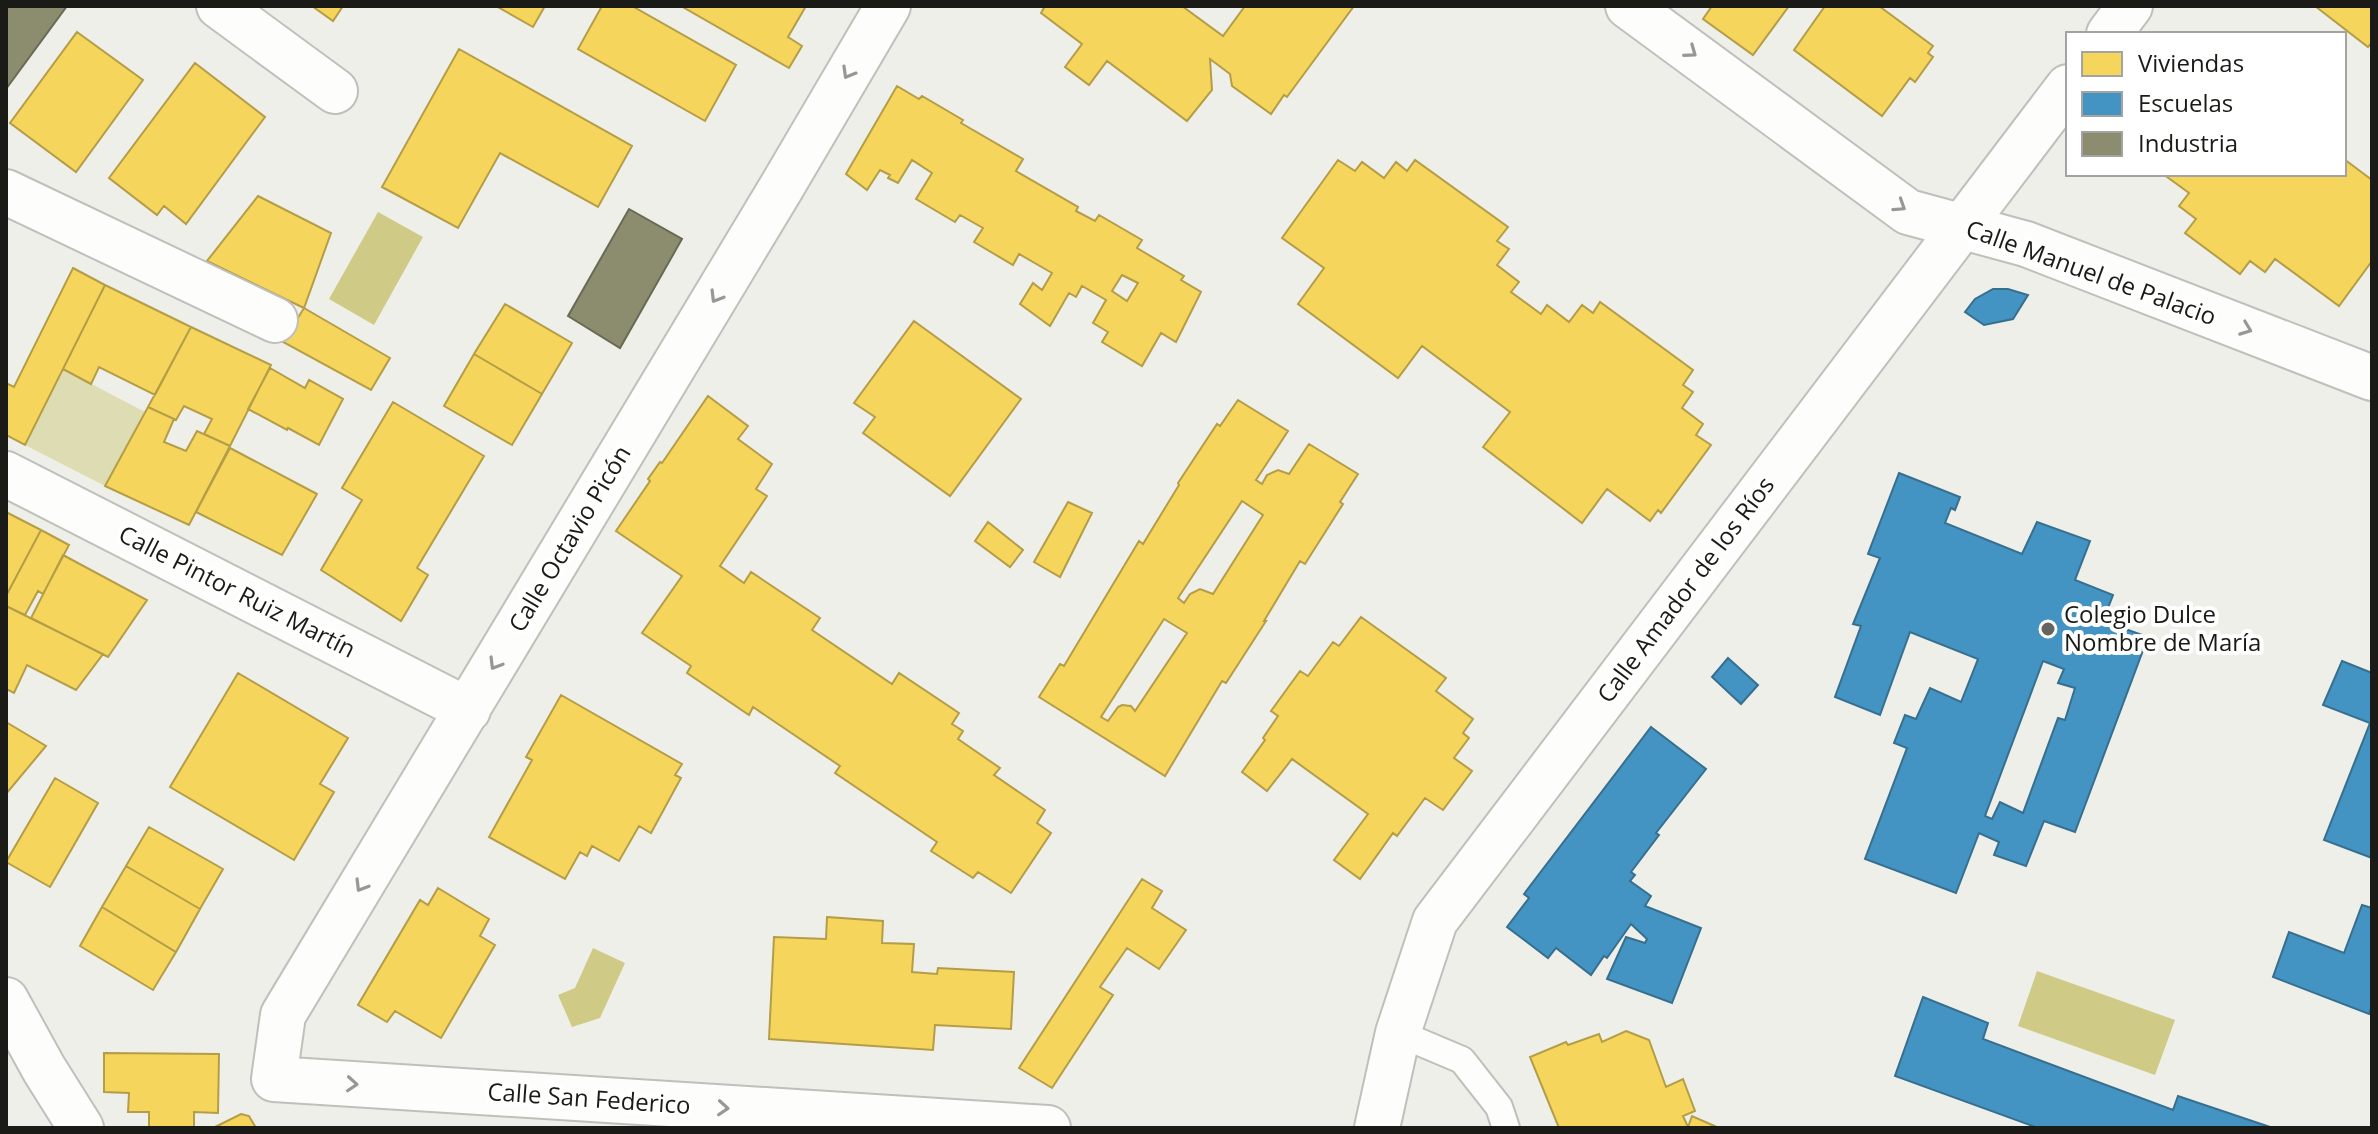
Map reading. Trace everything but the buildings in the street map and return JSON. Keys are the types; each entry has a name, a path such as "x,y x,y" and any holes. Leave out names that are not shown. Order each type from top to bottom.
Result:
{"street":[{"path":"219,6 335,91"},
{"name":"Calle Octavio Picón","path":"274,1079 283,1015 888,6"},
{"name":"Calle Manuel de Palacio","path":"1628,6 1908,212 2026,244 2372,378"},
{"path":"2110,32 2130,6"},
{"name":"Calle Amador de los Ríos","path":"1377,1128 1398,1033 1435,921 2066,90"},
{"path":"6,192 275,320"},
{"name":"Calle Pintor Ruiz Martín","path":"6,474 468,710"},
{"path":"6,1000 81,1128"},
{"name":"Calle San Federico","path":"274,1079 1048,1128"}],"lane":[{"path":"1398,1033 1462,1060 1499,1107 1506,1128"}],"shaded area":[{"path":"378,212 423,237 374,325 329,299"},
{"path":"63,369 145,412 105,486 25,445"},
{"path":"593,948 625,963 600,1018 572,1027 558,995 575,988"},
{"path":"2037,971 2175,1020 2155,1075 2018,1026"}],"place":[{"name":"Colegio Dulce Nombre de María","path":"2048,629"}]}
